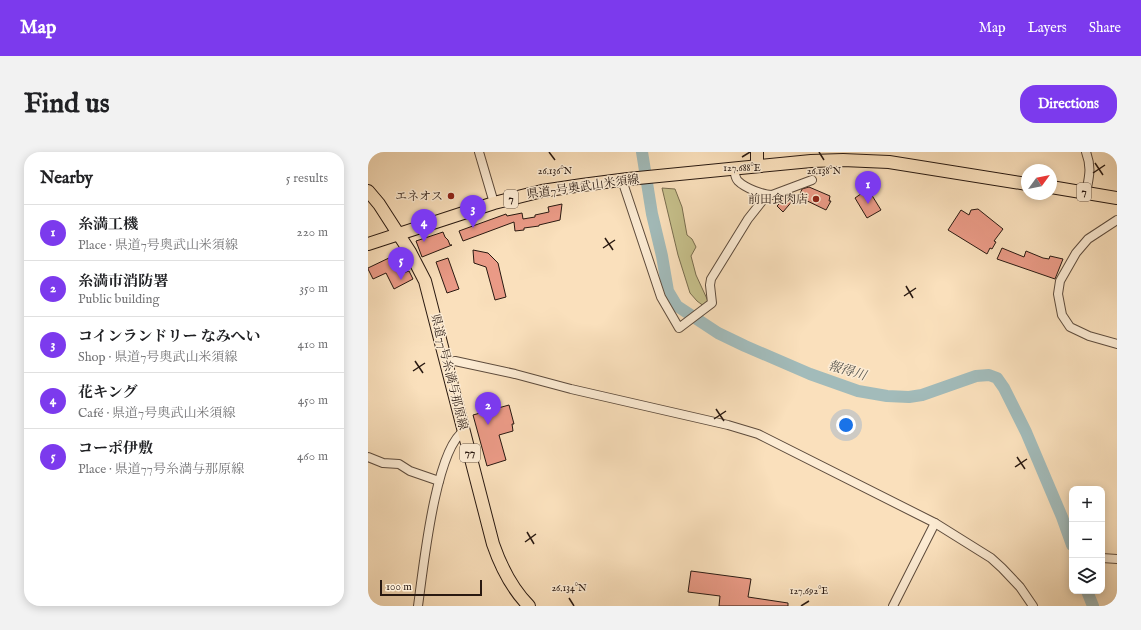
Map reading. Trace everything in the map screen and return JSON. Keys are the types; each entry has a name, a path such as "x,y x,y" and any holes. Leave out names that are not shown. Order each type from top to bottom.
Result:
{"main road":[{"path":"757,152 757,166"},
{"name":"県道7号奥武山米須線","path":"368,244 494,203 542,191 625,180 811,161 843,156 1021,183"},
{"name":"7","path":"1057,188 1117,198"},
{"name":"県道77号糸満与那原線","path":"368,191 379,204 410,252 425,281 497,554 502,568 514,588 529,606"}],"street":[{"path":"479,152 494,203"},
{"path":"1086,152 1090,164 1086,193"},
{"path":"734,169 738,182 767,195 772,195 812,180"},
{"path":"625,180 661,297 679,328 712,303 710,285 711,279 748,219 767,195"},
{"path":"1117,220 1088,239 1076,253 1060,281 1058,294 1062,315 1070,327 1089,336 1117,344"},
{"path":"447,363 455,362 488,367 748,430 935,523 991,558 1020,587 1033,606"},
{"path":"418,606 428,534 439,481 451,447 457,437 464,431"},
{"path":"368,457 383,463 399,464 410,470 439,481"},
{"path":"893,606 935,523"},
{"path":"1105,558 1117,559"}],"shaded area":[{"path":"662,188 675,189 682,207 687,235 692,239 696,247 691,256 696,275 708,301 705,307 690,293 678,255"}],"building":[{"name":"前田食肉店","path":"809,187 830,196 829,201 831,201 826,210 799,197 802,189"},
{"path":"868,189 881,210 867,218 855,198"},
{"path":"788,195 794,199 783,212 777,206 782,201 779,198"},
{"path":"562,204 560,220 539,226 524,228 524,230 515,231 514,222 463,241 459,231 506,214 507,216 522,213 523,219 535,217 535,215 549,212 548,207"},
{"path":"978,209 1003,229 994,241 996,242 992,249 990,248 987,254 948,230 961,210 969,215 971,210"},
{"path":"443,232 450,245 452,245 422,257 416,241"},
{"path":"1002,248 1024,257 1026,251 1043,258 1049,259 1050,256 1063,259 1055,279 997,259"},
{"path":"473,250 488,253 498,263 506,297 495,300 486,267 474,263"},
{"path":"391,257 400,274 409,271 413,279 394,289 386,273 373,279 368,269"},
{"path":"448,258 459,289 447,293 436,262"},
{"path":"509,405 514,424 512,424 513,431 499,435 506,460 487,466 473,415"},
{"path":"691,571 751,579 748,597 788,603 788,606 719,606 720,596 688,592"}],"waterway":[{"name":"報得川","path":"642,152 652,214 662,256 668,291 677,306 718,333 745,346 810,374 858,391 887,396 909,397 922,395 976,376 989,375 997,378 1004,388 1026,432 1069,537"},
{"name":"報得川","path":"1088,594 1093,606"}],"place":[{"name":"エネオス","path":"451,196"},
{"name":"前田食肉店","path":"816,199"},
{"name":"糸満工機","path":"868,204"},
{"name":"コインランドリー なみへい","path":"473,228"},
{"name":"花キング","path":"424,242"},
{"name":"コーポ伊敷","path":"401,280"},
{"name":"糸満市消防署","path":"488,425"}]}
